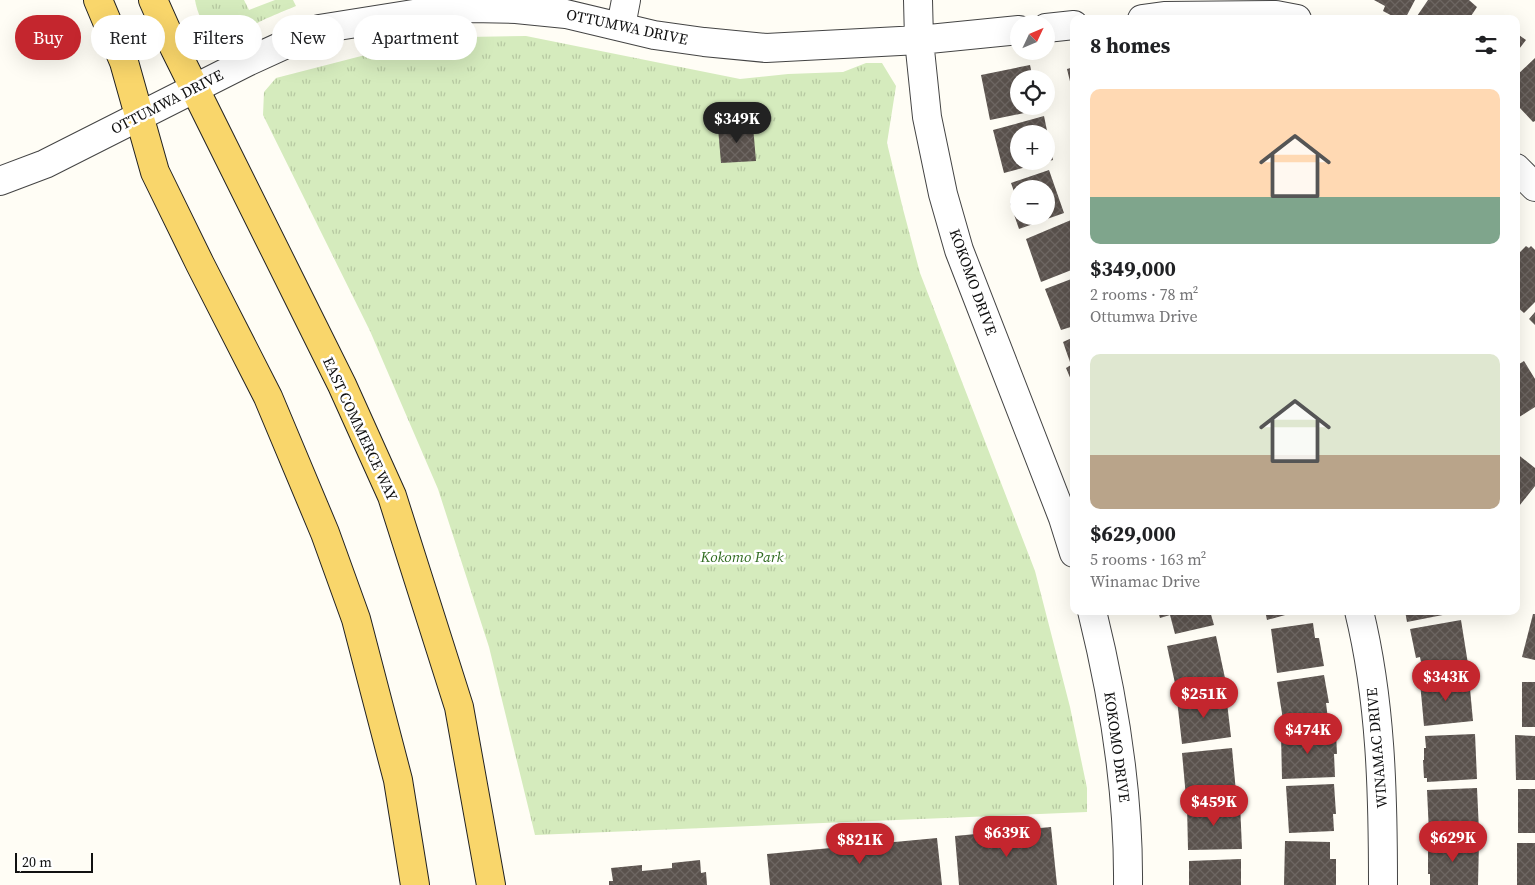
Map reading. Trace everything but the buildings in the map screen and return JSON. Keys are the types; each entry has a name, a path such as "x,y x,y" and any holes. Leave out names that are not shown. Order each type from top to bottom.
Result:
{"main road":[{"path":"98,0 124,62 156,172 200,264 268,397 325,533 356,619 395,770 415,885"},
{"name":"EAST COMMERCE WAY","path":"154,0 195,88 342,386 392,496 459,707 491,885"}],"street":[{"path":"621,26 626,0"},
{"name":"KOKOMO DRIVE","path":"918,0 918,40 927,117 943,194 959,250 1070,541"},
{"name":"OTTUMWA DRIVE","path":"0,181 45,164 259,56 319,29 420,13 470,8 516,9 566,14 654,34 696,41 766,48 918,40 1010,31"},
{"path":"1158,14 1276,15"},
{"path":"1055,27 1070,25"},
{"path":"1520,172 1535,187"},
{"name":"KOKOMO DRIVE","path":"1093,615 1105,665 1120,751 1126,816 1128,885"},
{"name":"WINAMAC DRIVE","path":"1360,615 1377,716 1383,805 1383,885"}],"green space":[{"path":"195,0 244,0 249,10 275,0 293,0 296,6 262,21 262,15 199,15"},
{"name":"Kokomo Park","path":"526,36 740,79 788,74 843,72 866,63 882,63 896,86 887,143 920,273 1035,571 1070,707 1087,788 1087,812 535,835 489,647 438,489 370,331 263,115 264,92 276,78 354,58 354,60 477,60 477,37"}]}
